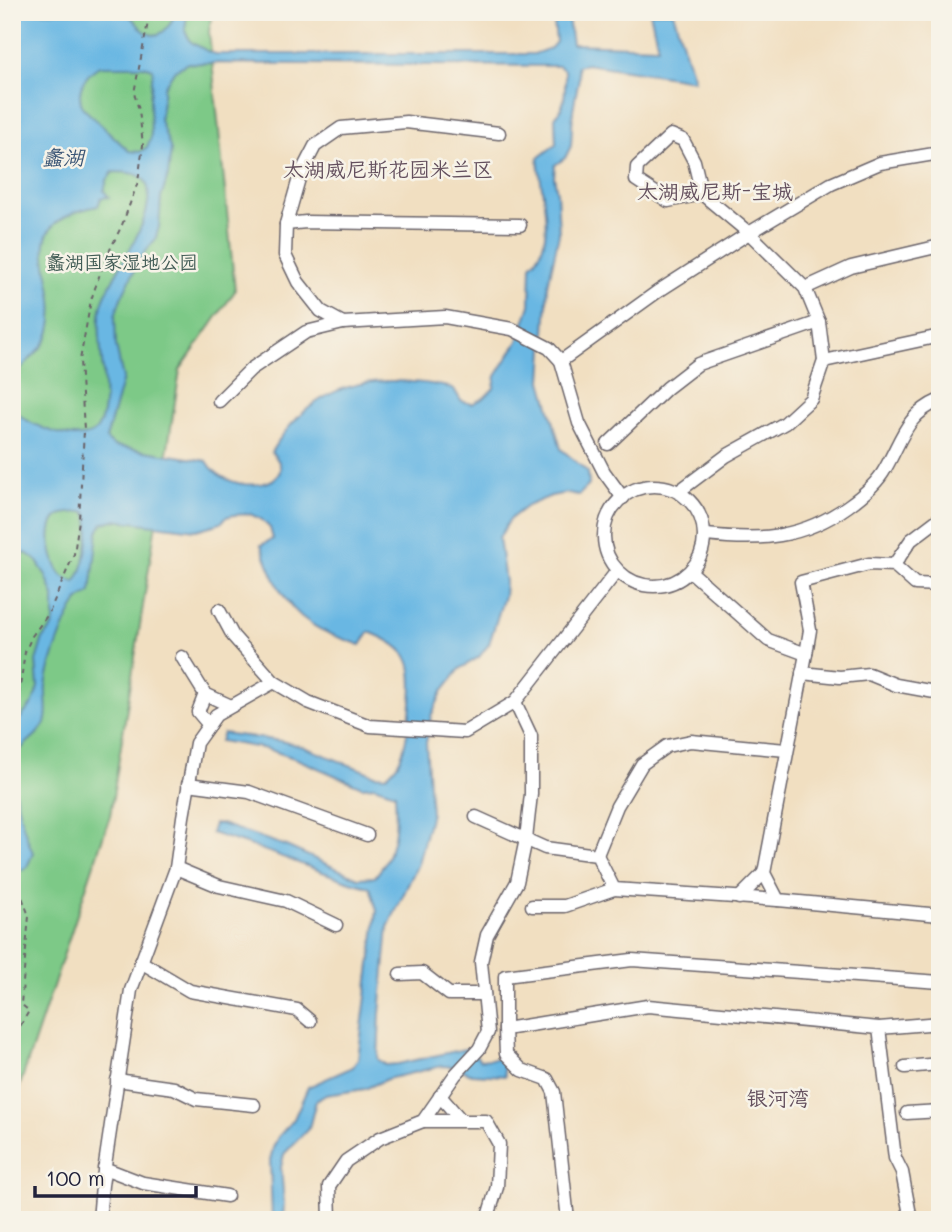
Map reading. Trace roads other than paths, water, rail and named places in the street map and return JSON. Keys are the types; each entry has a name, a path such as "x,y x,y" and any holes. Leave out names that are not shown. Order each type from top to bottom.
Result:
{"street":[{"path":"343,323 321,311 298,282 285,255 286,224 300,175 315,146 341,128 406,122 499,133"},
{"path":"678,492 726,456 785,423 811,399 824,361 819,322 805,288 749,233 702,194 694,162 683,140 671,135 637,167 636,180 668,201 702,194"},
{"path":"561,360 657,292 831,184 880,163 940,153"},
{"path":"286,224 520,225"},
{"path":"805,288 851,267 940,246"},
{"path":"219,401 250,369 306,332 343,323 445,317 512,329 548,348 561,360 579,423 604,472 623,498"},
{"path":"608,444 667,388 698,364 819,322"},
{"path":"824,361 940,336"},
{"path":"706,535 744,540 788,536 827,521 863,495 884,472 907,424 940,400"},
{"path":"656,485 678,492 696,507 706,535 702,552 690,571 674,583 654,587 634,582 617,571 606,550 604,527 614,505 632,491 656,485"},
{"path":"894,565 911,540 940,518"},
{"path":"739,898 764,873 810,629 801,582 869,564 894,565 915,584 940,585"},
{"path":"219,610 233,636 274,682 308,702 370,726 465,732 515,702 617,571"},
{"path":"690,571 768,640 806,654"},
{"path":"182,657 205,694 231,706"},
{"path":"802,673 840,677 869,674 896,685 940,693"},
{"path":"99,1220 104,1168 131,990 176,868 196,743 216,715 274,682"},
{"path":"205,694 198,712 209,725"},
{"path":"423,1121 455,1074 479,1049 488,1032 481,962 487,935 517,882 526,839 531,794 531,736 515,702"},
{"path":"614,889 597,855 617,806 642,764 667,746 691,741 786,750"},
{"path":"188,784 249,792 367,835"},
{"path":"476,817 545,848 597,855"},
{"path":"176,868 219,886 286,901 336,926"},
{"path":"764,873 778,900"},
{"path":"532,906 565,905 614,889 940,915"},
{"path":"568,1220 554,1092 547,1079 522,1070 506,1054 505,976 632,960 940,982"},
{"path":"141,962 190,991 297,1010 310,1021"},
{"path":"400,974 422,973 449,993 484,994"},
{"path":"505,1029 648,1006 879,1028 940,1023"},
{"path":"879,1028 895,1158 902,1172 911,1220"},
{"path":"905,1067 940,1064"},
{"path":"117,1080 174,1088 196,1099 254,1105"},
{"path":"440,1096 461,1120"},
{"path":"907,1113 940,1111"},
{"path":"330,1220 329,1186 346,1161 380,1138 423,1121 461,1120 486,1121 499,1144 497,1187 487,1220"},
{"path":"104,1168 143,1184 227,1196"}],"water":[{"name":"蠡湖","path":"12,12 125,12 142,29 153,35 167,28 175,12 187,12 185,31 191,42 216,54 534,54 551,48 556,42 553,12 567,12 572,44 658,47 650,12 673,12 694,80 586,64 577,66 579,78 573,110 571,146 565,158 555,165 559,234 548,285 542,381 561,449 588,472 589,485 579,495 567,493 551,496 527,506 510,519 499,538 505,582 504,596 489,644 479,657 460,669 442,692 431,716 426,743 431,813 418,864 388,927 378,1059 386,1065 398,1064 469,1048 480,1060 502,1058 505,1076 472,1074 454,1067 442,1066 387,1079 365,1089 326,1095 316,1101 309,1128 284,1154 281,1167 283,1220 272,1220 270,1160 273,1148 278,1137 294,1119 308,1087 353,1067 358,1059 377,910 370,887 211,833 214,824 221,824 286,846 358,878 375,877 392,847 396,816 395,793 374,786 362,787 267,749 220,741 223,733 281,741 304,747 375,775 386,776 399,762 406,738 412,694 411,669 405,655 385,639 369,632 361,645 322,630 292,608 279,588 261,545 273,539 270,528 261,519 250,514 234,515 226,517 221,523 196,530 114,520 103,523 98,532 91,592 79,600 73,609 50,666 46,686 45,723 18,753 13,765 16,797 33,853 27,867 12,875 12,837 15,832 12,819 12,728 33,703 38,687 36,661 43,638 54,622 54,596 36,560 26,553 12,556 12,399 19,414 46,429 70,436 81,436 97,429 104,402 100,316 108,289 145,216 148,188 143,178 129,173 113,172 104,191 109,197 101,198 98,206 70,214 53,225 46,239 45,254 53,310 50,331 42,346 19,372 12,389","holes":["188,63 559,66 565,71 562,108 555,117 556,144 538,158 546,229 544,243 531,265 530,305 518,341 496,376 494,388 484,398 472,404 461,401 454,389 423,383 389,381 348,387 330,394 298,417 271,452 279,464 279,473 272,480 260,484 231,481 217,473 207,461 114,446 106,439 123,378 116,346 115,316 142,255 155,240 159,227 161,198 168,176 171,150 160,120 164,87 174,71","99,66 144,66 153,69 150,99 151,137 147,147 140,152 129,151 83,108 80,96 82,84","86,512 89,527 85,558 75,582 59,572 50,535 55,520 60,515"]}],"district":[{"name":"太湖威尼斯花园米兰区","path":"388,168"},
{"name":"太湖威尼斯-宝城","path":"715,190"},
{"name":"银河湾","path":"778,1097"}],"park label":[{"name":"蠡湖国家湿地公园","path":"122,261"}]}
